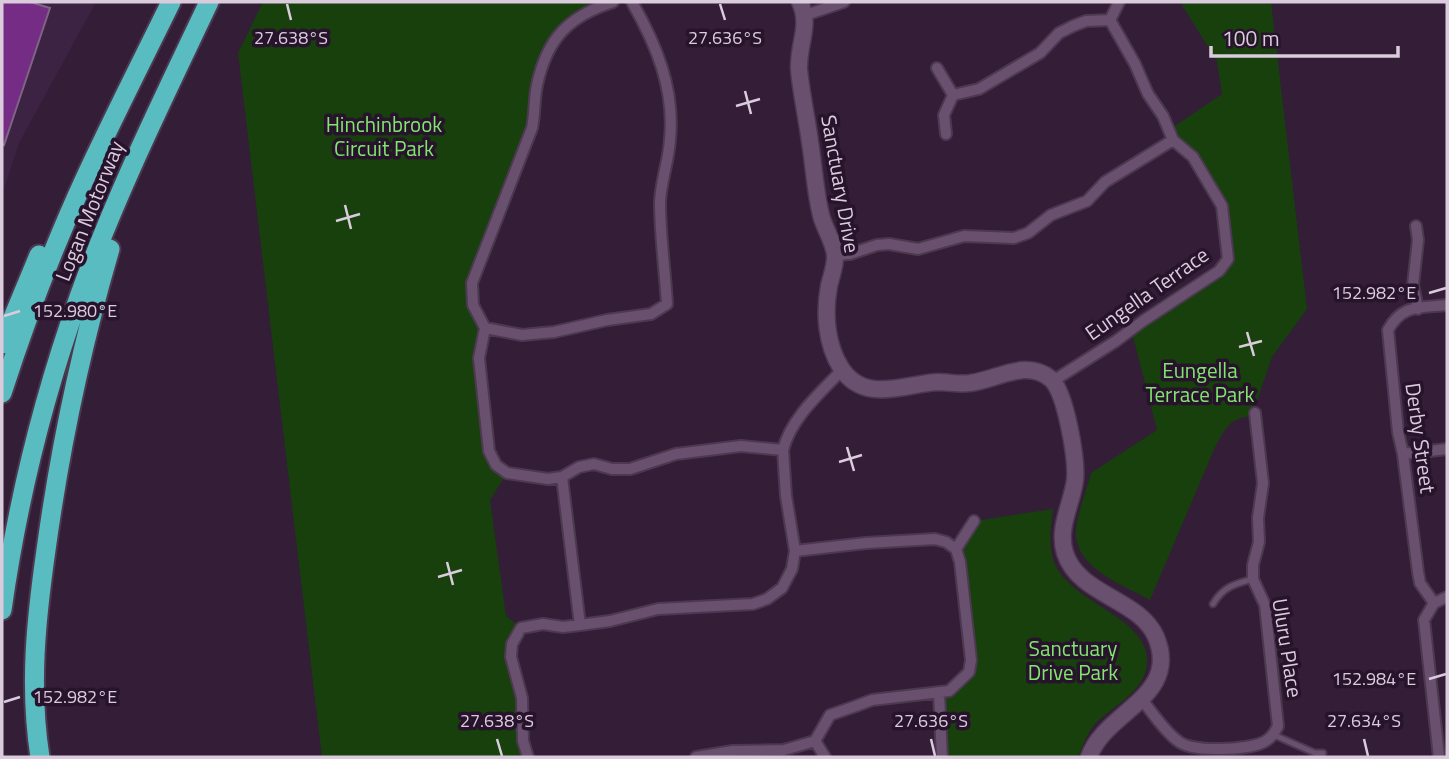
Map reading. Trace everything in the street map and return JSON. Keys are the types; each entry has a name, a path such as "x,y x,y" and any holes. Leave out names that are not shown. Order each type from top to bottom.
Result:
{"highway":[{"name":"Logan Motorway","path":"2,393 37,291 87,174 171,2"},
{"name":"Logan Motorway","path":"2,610 29,468 79,296 149,128 209,2"},
{"path":"2,344 25,284 67,191 87,174"},
{"path":"40,757 33,674 41,585 72,390 112,243 110,218"}],"street":[{"path":"613,2 590,9 571,21 557,36 543,63 531,128 472,283 473,305 485,328 479,358 489,451 496,465 507,473 548,479 562,477 579,467 594,464 612,469 630,469 676,454 741,446 783,450"},
{"path":"485,328 522,335 554,332 607,320 651,314 667,304 660,204 671,128 667,89 662,64 650,34 632,2"},
{"path":"803,8 844,2"},
{"path":"953,94 979,89 1040,53 1050,46 1059,33 1073,26 1086,21 1110,20 1119,2"},
{"name":"Sanctuary Drive","path":"803,8 799,67 821,216 835,256 827,296 827,326 842,370"},
{"name":"Eungella Terrace","path":"1053,381 1219,271 1228,259 1222,206 1193,157 1173,140 1163,116 1148,94 1135,64 1110,20"},
{"path":"937,68 953,94"},
{"path":"946,134 944,115 953,94"},
{"path":"835,256 877,245 918,248 964,236 1014,238 1028,233 1051,215 1087,201 1105,182 1173,140"},
{"path":"1416,226 1418,240 1413,285 1418,309 1447,306"},
{"name":"Derby Street","path":"1418,309 1402,312 1395,317 1388,330 1388,344 1420,583 1434,603"},
{"path":"528,757 523,741 522,698 511,657 512,644 521,628 543,624 563,627 610,621 675,607 753,604 767,600 782,588 792,569 795,551 786,496 783,450 791,429 842,370 858,383 876,390 895,390 937,382 968,384 1019,369 1039,372 1053,381 1062,400 1075,458 1075,481 1062,532 1064,552 1073,569 1087,582 1140,617 1154,634 1160,650 1160,668 1154,685 1142,700 1103,733 1089,757"},
{"name":"Uluru Place","path":"1255,413 1263,496 1258,518 1259,542 1253,565 1253,579 1265,605 1278,726 1274,735"},
{"path":"1404,454 1447,449"},
{"path":"562,477 580,625"},
{"path":"956,549 974,521"},
{"path":"696,757 733,751 784,750 815,741 830,715 872,700 949,691 969,672 971,660 960,562 956,549 946,542 935,539 866,543 795,551"},
{"path":"1439,757 1424,620 1434,603 1447,597"},
{"path":"939,694 942,757"},
{"path":"1142,700 1178,741 1189,747 1204,749 1257,744 1274,735"},
{"path":"815,741 825,757"}],"lane":[{"path":"1213,604 1221,591 1231,584 1253,579"},
{"path":"1274,735 1315,753 1323,753"}],"shaded area":[{"path":"2,2 96,2 19,143 2,195"}],"green space":[{"name":"Hinchinbrook Circuit Park","path":"263,2 613,2 571,21 543,63 536,110 472,283 485,328 481,342 489,451 507,473 490,500 506,616 521,628 512,644 528,757 322,757 238,53"},
{"name":"Eungella Terrace Park","path":"1180,2 1271,2 1307,309 1272,357 1255,413 1230,424 1215,447 1150,600 1115,582 1092,566 1078,545 1076,526 1091,473 1157,430 1131,329 1228,259 1222,205 1169,130 1222,94 1217,61"},
{"name":"Sanctuary Drive Park","path":"1053,509 1051,543 1054,562 1063,577 1077,590 1127,625 1139,637 1146,652 1143,679 1132,693 1095,724 1078,757 942,757 939,694 969,672 956,549 974,521"}],"building":[{"path":"2,2 30,2 50,8 4,145 2,144"}]}
